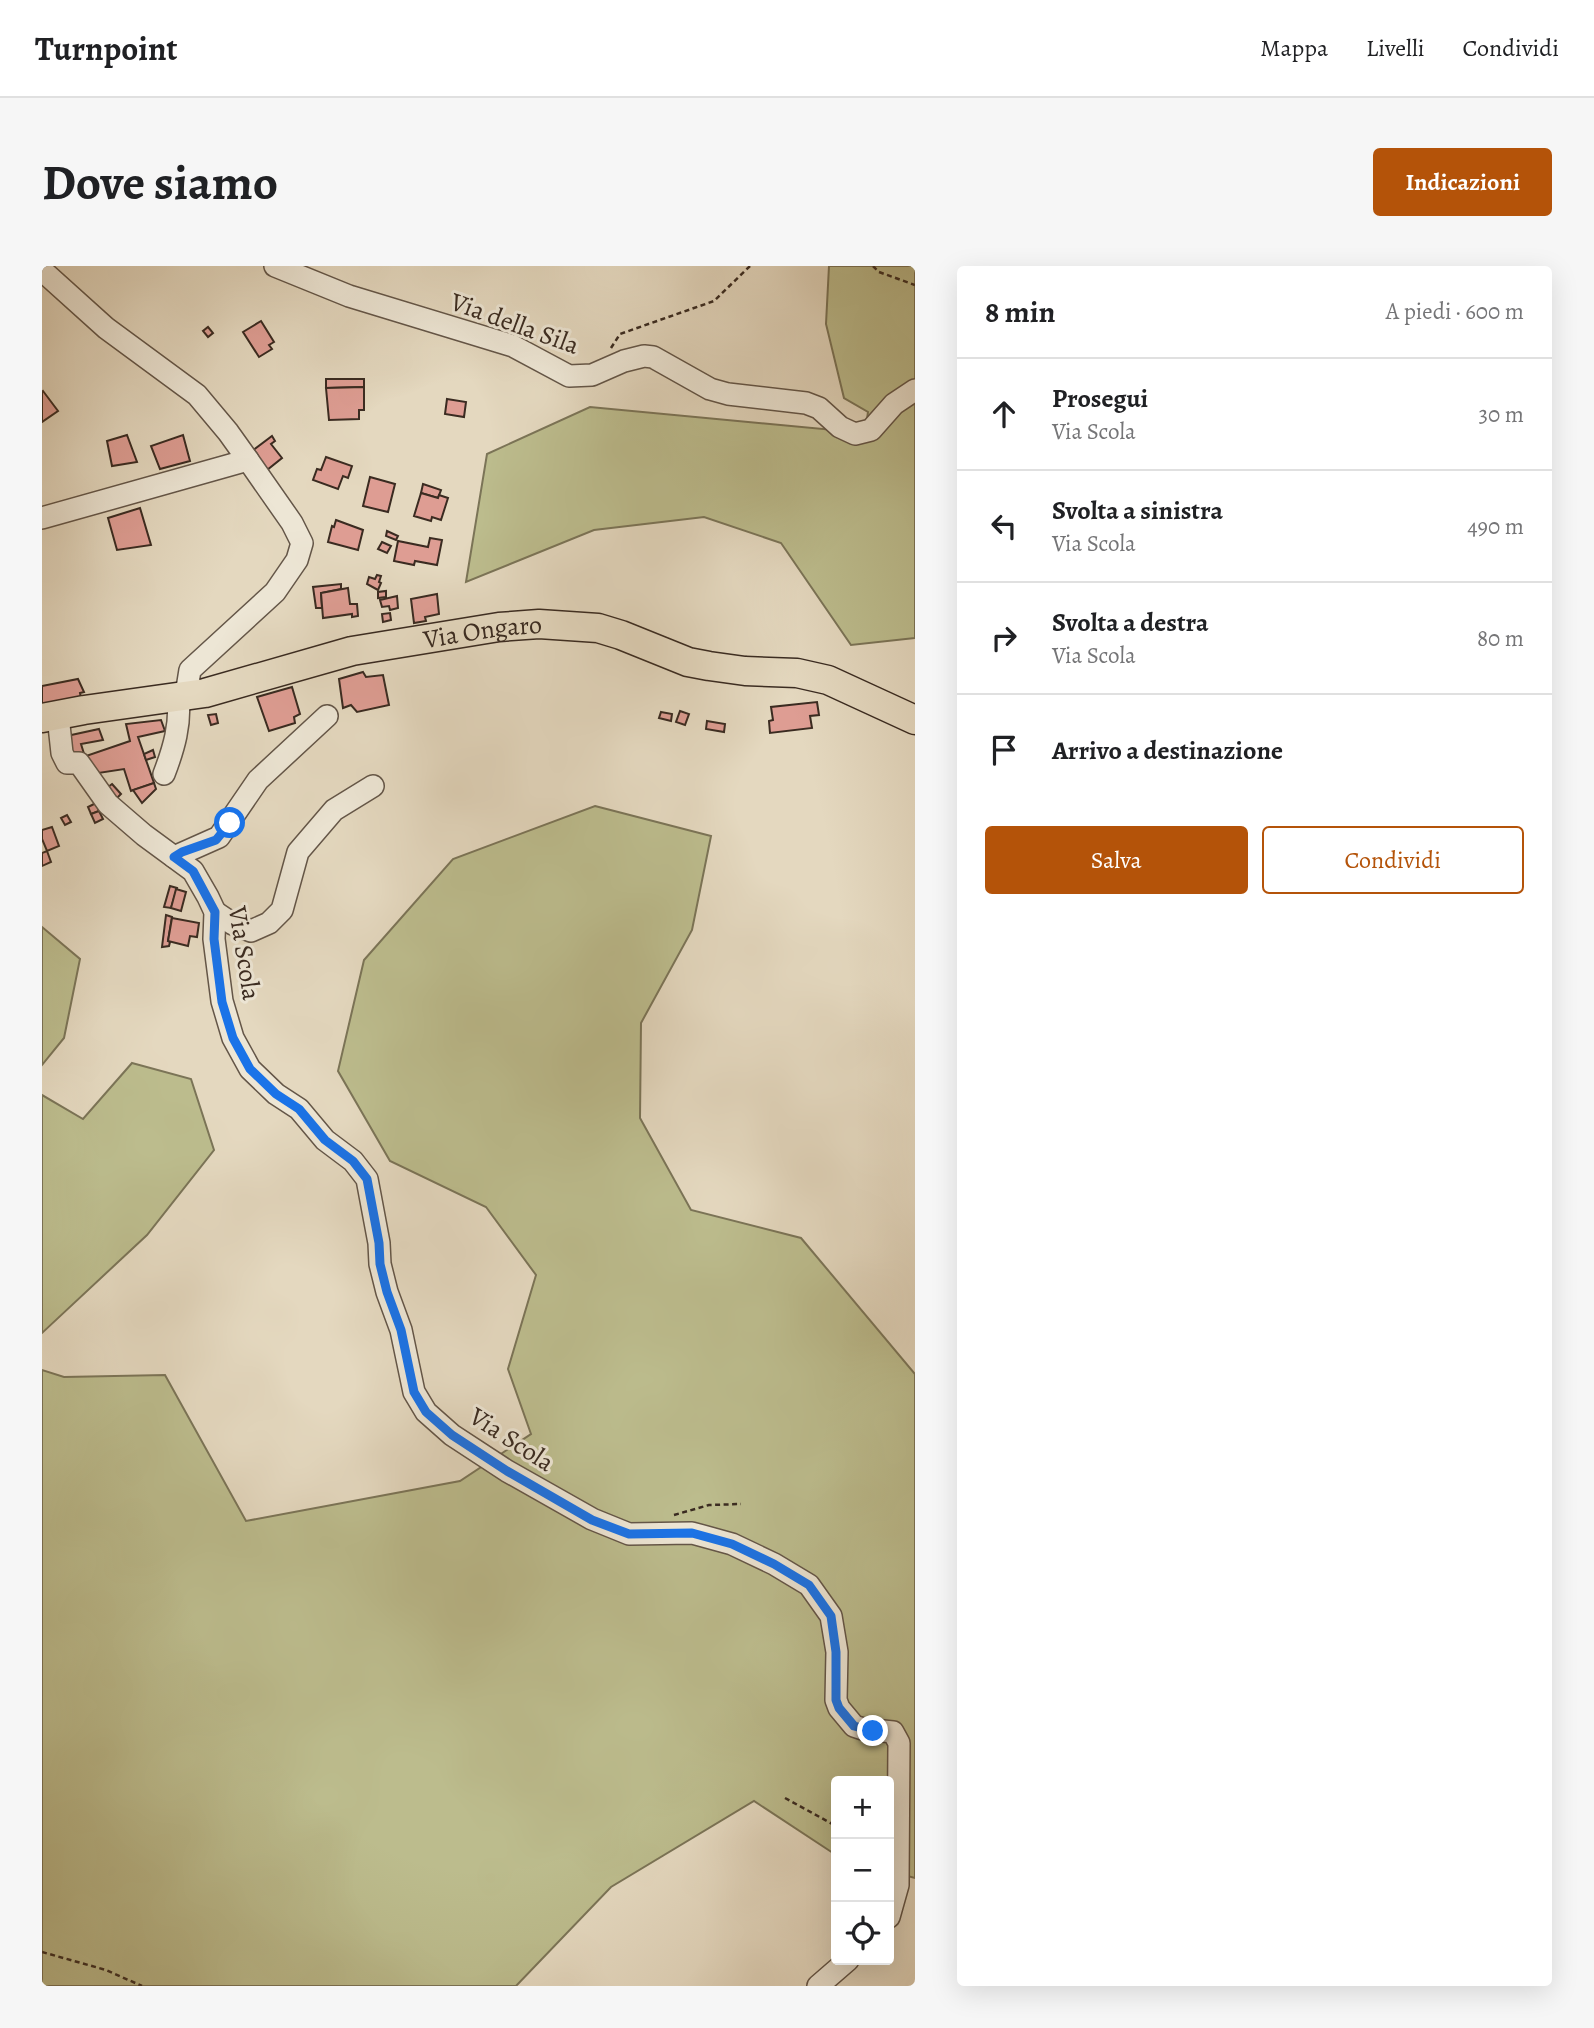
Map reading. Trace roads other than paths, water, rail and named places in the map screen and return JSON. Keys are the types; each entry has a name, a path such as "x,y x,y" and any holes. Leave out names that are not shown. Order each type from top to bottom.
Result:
{"main road":[{"name":"Via Ongaro","path":"50,717 205,693 352,651 499,627 561,625 609,632 688,662 745,671 797,673 828,680 915,720"}],"street":[{"name":"Via della Sila","path":"275,266 349,296 513,346 569,376 593,375 624,361 644,356 653,357 710,389 728,394 806,403 819,408 840,427 855,434 871,430 894,404 915,390"},
{"path":"47,274 106,328 197,395 229,432 292,523 302,543 297,560 275,592 190,670 182,696 175,743 164,774"},
{"path":"42,518 248,460"},
{"path":"174,857 219,837 258,780 327,716"},
{"name":"Via Scola","path":"50,717 66,763 79,763 108,804 193,871 215,912 214,939 222,1002 233,1038 250,1069 276,1094 299,1109 325,1140 353,1161 367,1179 387,1292 401,1330 414,1392 426,1412 452,1435 507,1471 592,1520 629,1534 692,1533 732,1544 809,1585 831,1616 836,1652 836,1700 839,1708 854,1726 863,1730 893,1732 900,1743 898,1885 893,1902"},
{"path":"215,912 233,924 251,931 268,923 282,910 298,852 334,810 373,786"},
{"path":"818,1986 842,1965"}]}
